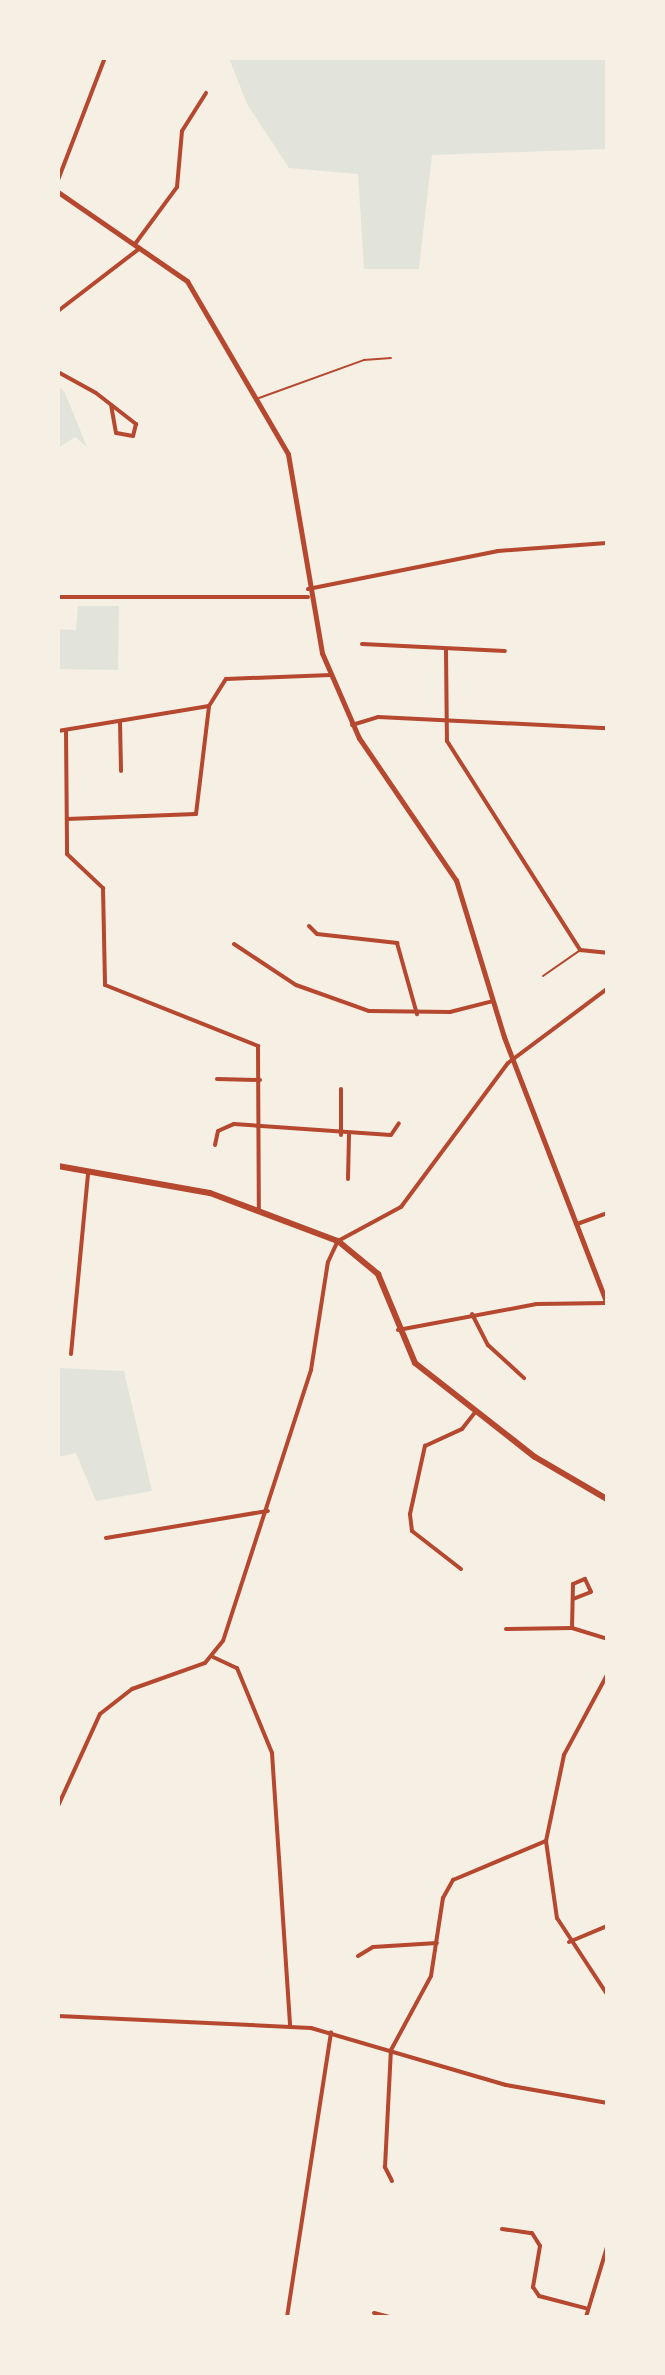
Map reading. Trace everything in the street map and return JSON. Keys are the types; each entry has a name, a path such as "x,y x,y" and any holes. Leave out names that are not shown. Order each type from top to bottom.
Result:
{"main road":[{"path":"58,1166 210,1193 338,1241 378,1274 398,1330 415,1363 476,1411 607,1499"}],"street":[{"path":"58,180 104,60"},
{"path":"58,311 137,246 179,178 182,131 206,93"},
{"path":"58,192 137,246 201,297 259,398 295,476 308,597 331,675 352,725 456,880 493,1001 607,1304 472,1314 398,1330"},
{"path":"58,372 111,406 136,424 133,436 116,433 111,406"},
{"path":"308,589 498,551 607,543"},
{"path":"58,597 308,597"},
{"path":"362,644 505,651"},
{"path":"446,650 444,720 447,741 580,950 607,953"},
{"path":"67,819 196,814 209,706 226,679 331,675"},
{"path":"58,731 209,706"},
{"path":"352,725 372,717 607,728"},
{"path":"120,722 121,771"},
{"path":"66,730 70,861 105,895 105,985 152,1009 251,1038 260,1080 259,1210"},
{"path":"309,926 317,934 397,943 417,1014"},
{"path":"234,944 331,1001 417,1014 493,1001"},
{"path":"58,1806 100,1714 132,1689 213,1657 233,1620 311,1370 328,1262 338,1241 401,1207 514,1057 607,989"},
{"path":"217,1079 260,1080"},
{"path":"341,1089 341,1135"},
{"path":"215,1145 218,1131 260,1124 341,1135 391,1135 399,1123"},
{"path":"348,1179 349,1135"},
{"path":"71,1354 88,1173"},
{"path":"577,1224 607,1211"},
{"path":"472,1314 488,1345 524,1378"},
{"path":"461,1569 412,1531 410,1514 425,1446 462,1429 476,1411"},
{"path":"106,1538 268,1511"},
{"path":"572,1628 573,1584 585,1579 591,1592 573,1599"},
{"path":"506,1629 572,1628 607,1639"},
{"path":"213,1657 237,1668 272,1753 290,2026"},
{"path":"607,1675 564,1755 546,1841 551,1892 568,1943 607,1994"},
{"path":"392,2181 385,2167 391,2050 431,1976 453,1880 546,1841"},
{"path":"568,1943 607,1926"},
{"path":"358,1956 373,1947 437,1943"},
{"path":"58,2016 290,2026 331,2032 506,2085 607,2103"},
{"path":"287,2317 331,2032"},
{"path":"502,2229 532,2233 540,2246 533,2287 539,2296 585,2308"},
{"path":"586,2317 585,2308 607,2247"},
{"path":"374,2313 390,2317"}],"lane":[{"path":"259,398 391,358"},
{"path":"543,976 580,950"}],"shaded area":[{"path":"229,58 607,58 607,149 432,155 419,269 364,269 358,174 289,168 247,104"},
{"path":"58,385 65,393 87,447 75,437 58,448"},
{"path":"78,606 119,606 118,670 58,669 58,629 76,630"},
{"path":"58,1368 124,1371 152,1491 96,1501 76,1453 58,1457"}]}
